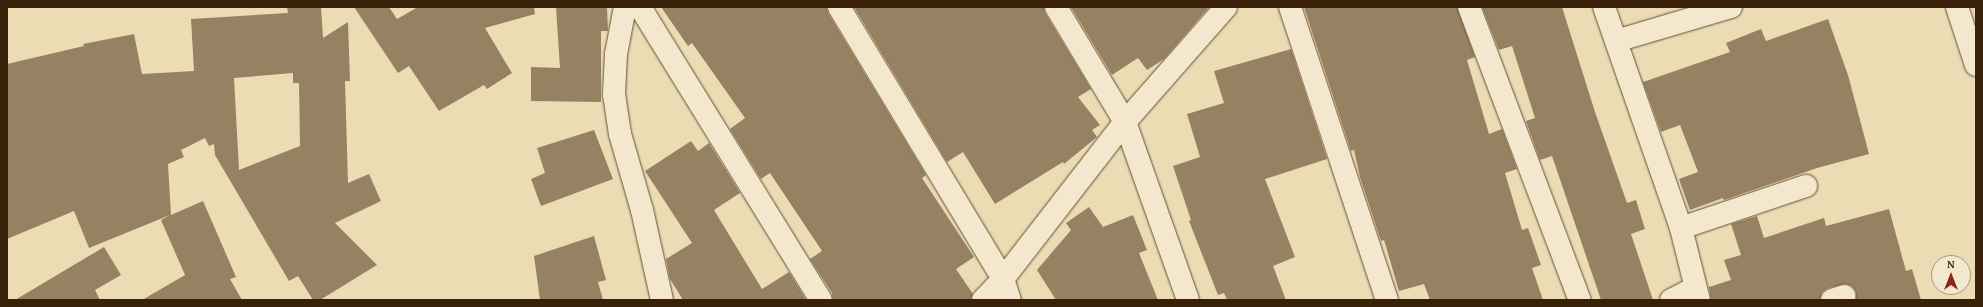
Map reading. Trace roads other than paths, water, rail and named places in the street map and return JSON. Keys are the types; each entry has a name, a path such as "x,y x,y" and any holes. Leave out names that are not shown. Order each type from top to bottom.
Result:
{"street":[{"path":"625,7 616,54 614,94 620,134 642,210 662,300"},
{"path":"640,7 821,300"},
{"path":"839,7 1003,279 1010,300"},
{"path":"1056,7 1125,122 1188,300"},
{"path":"983,300 1003,279 1125,122 1226,7"},
{"path":"1290,7 1388,300"},
{"path":"1469,7 1580,300"},
{"path":"1604,7 1681,228 1697,294 1672,300"},
{"path":"1616,41 1731,7"},
{"path":"1957,7 1976,65"},
{"path":"1681,228 1806,186"}]}
